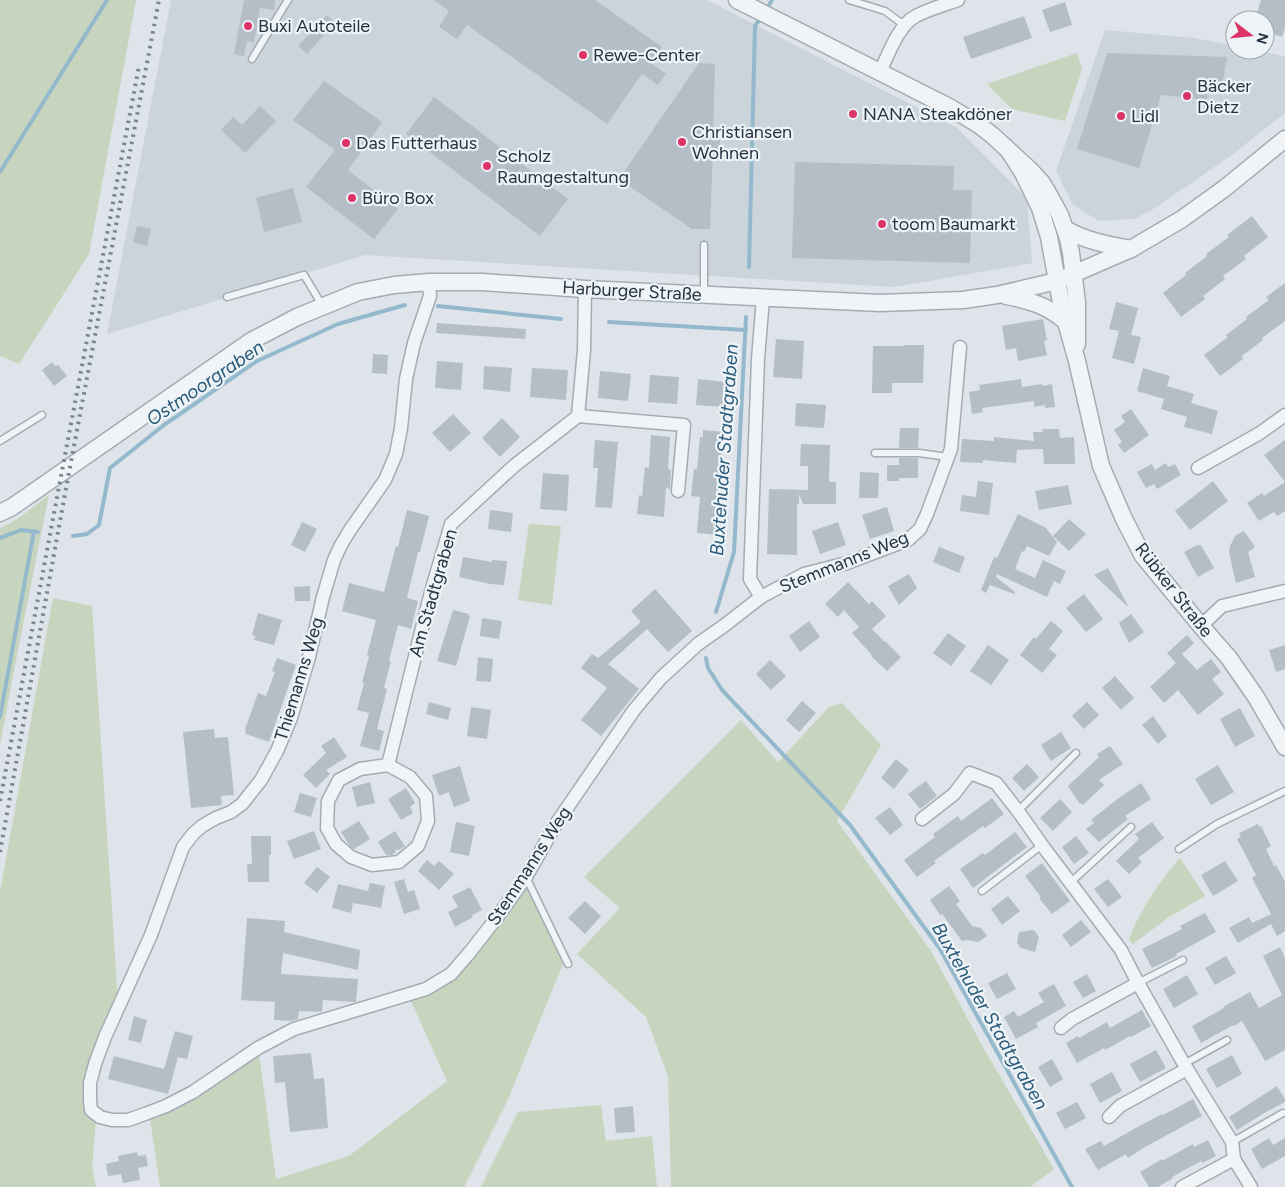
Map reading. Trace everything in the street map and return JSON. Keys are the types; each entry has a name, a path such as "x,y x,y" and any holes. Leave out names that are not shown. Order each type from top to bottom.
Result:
{"street":[{"name":"Rübker Straße","path":"738,0 951,108 979,125 1030,170 1042,183 1060,215 1070,245 1077,303 1077,361"},
{"path":"880,72 904,26 915,16 958,0"},
{"name":"Harburger Straße","path":"0,513 12,507 251,341 297,317 358,292 394,285 429,282 482,282 585,290 880,303 963,300 997,295 1056,281 1132,249 1182,219 1225,188 1285,139"},
{"name":"Rübker Straße","path":"1009,151 1040,208 1049,237 1065,321 1077,361 1102,466 1124,519 1143,556 1229,658 1256,697 1285,746"},
{"path":"1065,229 1093,242 1132,249"},
{"name":"Thiemanns Weg","path":"90,1100 90,1083 95,1064 152,935 183,847 202,826 231,812 242,804 261,780 277,751 291,718 334,560 350,530 385,480 396,454 401,428 406,379 414,343 430,296 429,282"},
{"path":"585,290 584,350 578,416 684,426 678,491"},
{"path":"997,295 1024,299 1035,303 1065,321"},
{"name":"Stemmanns Weg","path":"761,597 750,578 758,359 763,298"},
{"name":"Stemmanns Weg","path":"90,1100 91,1110 100,1116 112,1120 128,1120 166,1106 193,1092 258,1048 294,1029 426,989 451,974 470,952 526,877 556,824 634,710 656,684 698,644 761,597 804,574 847,563 908,540 920,529 950,449 960,348"},
{"path":"1198,468 1260,433 1285,415"},
{"name":"Am Stadtgraben","path":"388,765 431,592 451,524 514,466 578,416"},
{"path":"1201,626 1222,606 1285,590"},
{"path":"388,765 410,777 426,796 428,821 418,846 399,862 372,865 351,857 336,844 327,828 328,801 339,780 360,769 388,765"},
{"path":"922,819 954,794 970,773 996,783 1120,950 1232,1142 1234,1159 1251,1187"},
{"path":"1061,1028 1072,1019 1138,983"},
{"path":"1109,1117 1120,1106 1186,1066"},
{"path":"1182,1187 1234,1159"}],"lane":[{"path":"252,59 288,0"},
{"path":"849,0 885,11 904,26"},
{"path":"704,245 704,296"},
{"path":"227,297 304,276 323,306"},
{"path":"0,441 42,415"},
{"path":"874,453 919,453 948,457"},
{"path":"1018,811 1076,753"},
{"path":"1179,849 1217,824 1285,791"},
{"path":"1071,882 1131,827"},
{"path":"982,891 1042,846"},
{"path":"526,877 568,964"},
{"path":"1138,983 1184,960"},
{"path":"1186,1066 1227,1040"},
{"path":"1232,1142 1283,1113"}],"shaded area":[{"path":"171,0 707,0 957,128 1027,199 1032,263 894,287 365,255 107,334"},
{"path":"1105,30 1194,38 1225,44 1225,60 1275,60 1275,54 1285,56 1285,113 1229,157 1155,208 1134,219 1099,221 1073,205 1056,171"}],"green space":[{"path":"0,0 136,0 89,254 19,364 0,356"},
{"path":"1077,53 1082,69 1065,121 1012,109 987,84"},
{"path":"49,495 0,745 0,528 16,520"},
{"path":"529,524 561,526 552,605 518,600"},
{"path":"53,598 92,606 118,1001 91,1061 96,1121 92,1167 96,1187 0,1187 0,892"},
{"path":"842,703 881,745 837,821 931,951 983,1047 1054,1169 1030,1187 671,1187 668,1076 646,1017 577,954 620,908 584,877 741,720 778,762 829,707"},
{"path":"1180,858 1205,896 1169,917 1133,944 1129,940 1144,908 1165,876"},
{"path":"525,882 563,964 508,1099 464,1187 160,1187 150,1118 259,1054 276,1179 349,1156 447,1081 410,999 428,993"},
{"path":"601,1105 606,1141 652,1136 657,1187 481,1187 518,1112"}],"building":[{"name":"Buxi Autoteile","path":"244,0 275,0 274,10 260,8 254,43 247,41 244,56 234,54"},
{"name":"Rewe-Center","path":"434,0 595,0 662,47 651,63 666,74 658,85 642,74 607,124 467,25 457,39 439,27 449,11"},
{"path":"1261,0 1285,0 1285,28 1282,37 1275,35 1275,10 1258,10"},
{"path":"1065,2 1072,25 1050,32 1042,10"},
{"path":"327,15 335,23 307,54 298,46"},
{"path":"1024,16 1032,38 971,59 963,37"},
{"name":"Lidl","path":"1107,53 1225,57 1226,60 1222,87 1207,87 1207,100 1161,95 1139,168 1077,149"},
{"name":"Christiansen Wohnen","path":"699,63 715,64 713,135 720,135 720,149 713,149 710,229 692,229 623,182 624,172"},
{"path":"324,81 382,122 348,170 398,209 374,239 306,187 335,150 293,120"},
{"name":"Scholz Raumgestaltung","path":"434,97 568,199 540,236 406,134"},
{"path":"260,106 276,121 245,153 221,130 233,117 242,125"},
{"name":"toom Baumarkt","path":"795,162 954,166 953,190 972,190 970,263 792,258"},
{"path":"293,188 302,222 264,232 256,198"},
{"path":"1252,216 1268,237 1244,256 1246,259 1223,276 1225,279 1203,296 1205,299 1181,317 1163,293 1207,256 1206,254 1229,237 1227,235"},
{"path":"137,226 151,229 147,246 133,242"},
{"path":"1285,283 1285,321 1242,356 1243,359 1220,376 1204,355 1228,337 1226,335 1269,300 1266,297"},
{"path":"1116,302 1138,308 1131,335 1141,337 1134,364 1112,358 1119,331 1109,329"},
{"path":"1043,319 1047,340 1044,341 1047,355 1018,361 1016,348 1006,350 1002,326"},
{"path":"437,323 526,329 525,339 436,333"},
{"path":"776,339 804,341 802,379 773,377"},
{"path":"924,345 923,383 892,383 892,393 872,393 873,346"},
{"path":"373,354 388,355 387,374 372,373"},
{"path":"437,361 463,363 461,390 435,388"},
{"path":"52,362 55,366 58,365 67,376 54,386 42,370"},
{"path":"484,366 512,368 510,392 483,389"},
{"path":"532,368 568,370 566,400 530,397"},
{"path":"1143,368 1170,376 1167,386 1194,394 1191,403 1218,411 1212,434 1184,427 1187,417 1161,409 1164,399 1137,391"},
{"path":"600,371 631,374 628,401 598,398"},
{"path":"650,375 679,377 677,404 648,402"},
{"path":"698,379 725,382 723,407 696,405"},
{"path":"1021,379 1022,387 1052,384 1055,407 1045,408 1045,405 1034,407 1034,401 982,408 983,412 972,414 969,392 980,390 979,385"},
{"path":"796,403 826,405 824,428 795,426"},
{"path":"1131,409 1149,435 1124,453 1118,445 1122,442 1114,430 1125,422 1121,416"},
{"path":"453,414 471,433 450,452 432,433"},
{"path":"502,418 520,437 500,457 482,438"},
{"path":"900,428 919,428 918,448 899,448"},
{"path":"1042,429 1059,429 1060,438 1074,437 1075,464 1044,464 1043,449 1017,450 1016,463 983,460 983,463 960,462 962,439 994,441 994,437 1034,441 1033,432 1043,432"},
{"path":"703,430 723,432 715,512 720,512 719,535 697,533 700,497 691,496 694,469 697,469 700,437 703,437"},
{"path":"651,435 670,437 668,469 671,470 670,489 666,488 664,517 637,514 639,495 642,496 645,467 649,468"},
{"path":"595,440 618,442 612,508 595,507 598,468 593,468"},
{"path":"1285,440 1285,482 1264,455"},
{"path":"801,444 830,445 829,482 836,482 836,504 803,504 799,494 799,504 797,504 797,555 767,554 769,489 808,490 808,466 800,466"},
{"path":"899,458 918,458 918,478 899,478 899,481 887,481 887,465 899,465"},
{"path":"1166,463 1168,467 1175,464 1181,475 1157,489 1154,484 1146,488 1137,472 1152,464 1155,470"},
{"path":"860,472 879,473 878,498 859,498"},
{"path":"543,473 569,475 567,511 540,509"},
{"path":"978,481 993,483 989,515 960,511 962,495 976,497"},
{"path":"1213,481 1228,501 1190,530 1175,511"},
{"path":"1285,482 1285,511 1277,516 1274,512 1259,521 1247,503 1262,493 1264,496"},
{"path":"1068,485 1072,504 1039,510 1035,491"},
{"path":"887,507 894,531 870,539 862,515"},
{"path":"407,510 429,516 407,598 418,601 411,629 398,625 389,661 391,661 384,688 387,689 377,729 384,731 379,751 360,746 369,713 357,710 369,656 367,655 376,620 342,611 349,583 384,592"},
{"path":"490,510 513,513 511,532 488,529"},
{"path":"1018,514 1046,528 1057,542 1049,556 1027,546 1024,552 1022,551 1015,569 1035,578 1043,560 1066,571 1060,584 1054,581 1047,597 997,574 996,577 1015,592 1014,594 990,585 986,593 981,590 994,557 997,558"},
{"path":"1069,519 1086,534 1069,551 1053,536"},
{"path":"302,522 317,529 305,552 291,545"},
{"path":"838,522 846,545 820,554 812,531"},
{"path":"1244,531 1255,547 1248,552 1255,577 1236,583 1229,552 1236,535"},
{"path":"1197,545 1201,545 1214,568 1198,577 1184,552"},
{"path":"939,547 965,557 959,573 933,562"},
{"path":"463,557 492,562 492,560 507,561 504,585 459,577"},
{"path":"1108,568 1128,606 1094,575"},
{"path":"909,574 917,588 899,605 888,586"},
{"path":"848,582 869,604 872,601 886,616 872,629 901,657 887,671 871,656 852,633 859,627 844,610 838,617 825,604"},
{"path":"310,586 310,601 295,601 294,587"},
{"path":"655,589 692,631 668,652 647,629 608,664 639,689 601,736 581,720 607,688 581,668 592,654 598,658 641,622 631,611"},
{"path":"1084,594 1103,619 1086,632 1066,608"},
{"path":"453,610 469,614 470,616 456,666 437,661"},
{"path":"258,613 282,620 274,645 254,640 255,636 252,635"},
{"path":"1131,614 1144,632 1129,643 1119,623"},
{"path":"482,618 502,621 499,639 480,636"},
{"path":"809,621 820,637 800,652 789,636"},
{"path":"1051,621 1063,631 1049,649 1057,655 1042,673 1020,655 1034,637 1036,639"},
{"path":"948,633 966,646 951,666 933,653"},
{"path":"1187,635 1194,643 1182,654 1197,670 1211,659 1221,672 1212,679 1224,694 1198,715 1178,690 1164,703 1150,687 1176,663 1167,653"},
{"path":"988,645 1009,660 991,685 970,671"},
{"path":"1285,645 1285,669 1276,672 1269,650"},
{"path":"478,657 493,659 491,682 476,681"},
{"path":"277,658 296,665 269,742 246,734 245,729 258,693 266,696 275,672 272,671"},
{"path":"770,660 786,676 771,690 756,674"},
{"path":"1115,676 1134,698 1121,710 1102,688"},
{"path":"802,701 816,713 799,732 786,720"},
{"path":"429,702 451,708 448,720 426,714"},
{"path":"1087,702 1099,715 1084,729 1072,716"},
{"path":"471,707 491,710 487,739 467,736"},
{"path":"1240,708 1255,736 1235,747 1220,719"},
{"path":"1153,716 1167,736 1158,744 1142,725"},
{"path":"214,729 215,738 228,737 234,795 221,796 222,805 191,808 183,732"},
{"path":"1061,732 1071,748 1051,761 1041,745"},
{"path":"334,737 347,757 326,770 330,774 316,788 303,775 326,753 321,746"},
{"path":"1110,746 1123,764 1099,780 1104,785 1083,805 1080,804 1068,786 1099,757 1097,754"},
{"path":"896,759 909,770 894,789 881,778"},
{"path":"1027,764 1039,777 1024,791 1012,778"},
{"path":"1218,765 1234,792 1211,805 1195,779"},
{"path":"460,766 470,801 454,807 449,792 439,796 432,775"},
{"path":"926,781 937,796 920,809 908,794"},
{"path":"370,782 375,803 357,807 352,787"},
{"path":"1141,783 1151,799 1125,816 1128,819 1099,842 1086,829 1094,823 1091,820"},
{"path":"406,788 415,803 410,807 413,813 401,820 388,799"},
{"path":"300,793 317,798 311,817 294,812"},
{"path":"992,798 1004,814 985,828 983,826 934,861 936,863 917,877 904,860 935,837 933,834 958,816 961,821"},
{"path":"1060,799 1072,812 1053,831 1040,818"},
{"path":"890,807 903,825 890,835 875,818"},
{"path":"359,821 370,839 354,849 341,832"},
{"path":"456,822 475,826 469,856 450,852"},
{"path":"1152,822 1164,838 1138,858 1142,862 1129,874 1116,861 1139,839 1135,834"},
{"path":"1258,824 1259,827 1261,826 1271,846 1266,849 1274,866 1276,865 1285,882 1285,931 1277,936 1271,924 1238,943 1229,928 1249,917 1252,923 1271,914 1252,878 1256,875 1237,839 1241,837 1239,833"},
{"path":"314,831 321,849 294,859 287,841"},
{"path":"395,831 405,846 399,850 395,849 396,852 392,855 386,855 378,842"},
{"path":"1015,832 1027,847 973,888 960,869 983,853 985,855"},
{"path":"251,836 271,836 269,882 248,882 247,864 252,864"},
{"path":"1076,836 1089,853 1074,864 1062,847"},
{"path":"427,860 434,866 439,861 454,874 439,890 418,871"},
{"path":"1225,861 1238,881 1213,896 1201,875"},
{"path":"1042,863 1070,901 1052,914 1025,876"},
{"path":"317,867 330,877 317,893 304,883"},
{"path":"404,879 408,892 414,890 420,909 404,914 394,882"},
{"path":"1108,879 1122,897 1108,907 1094,889"},
{"path":"370,883 385,886 381,908 353,903 351,913 332,908 338,884 368,891"},
{"path":"949,886 960,901 956,904 972,926 981,928 987,936 978,942 962,941 930,900"},
{"path":"470,887 482,910 455,927 448,912 458,907 452,896"},
{"path":"1008,896 1020,911 1002,925 991,909"},
{"path":"585,901 601,916 585,934 568,918"},
{"path":"1205,913 1216,932 1176,954 1177,956 1152,968 1142,949 1182,929 1180,926"},
{"path":"247,918 285,921 284,932 360,950 358,970 283,953 281,974 358,979 356,1002 323,1000 322,1012 299,1011 298,1019 291,1021 274,1020 275,1002 241,1000"},
{"path":"1081,920 1091,932 1071,947 1062,935"},
{"path":"1034,930 1039,937 1035,952 1021,948 1017,943 1019,932"},
{"path":"1280,947 1285,958 1285,1050 1265,1061 1242,1021 1201,1043 1192,1026 1223,1007 1250,992 1259,1008 1282,995 1263,956"},
{"path":"1226,956 1236,973 1215,985 1205,968"},
{"path":"1007,973 1016,989 997,999 988,983"},
{"path":"1087,974 1096,991 1083,998 1073,982"},
{"path":"1187,975 1198,994 1174,1008 1163,989"},
{"path":"1054,984 1066,1006 1036,1023 1038,1027 1016,1039 1004,1017 1014,1011 1018,1017 1044,1002 1038,993"},
{"path":"1142,1010 1151,1026 1077,1063 1066,1043 1107,1022 1110,1028"},
{"path":"134,1016 147,1020 141,1043 128,1040"},
{"path":"175,1031 193,1036 187,1059 178,1057 168,1094 108,1079 114,1056 164,1069"},
{"path":"1156,1050 1166,1068 1140,1082 1130,1064"},
{"path":"311,1053 314,1079 324,1078 328,1128 290,1132 285,1082 275,1083 273,1056"},
{"path":"1232,1055 1242,1074 1217,1088 1206,1069"},
{"path":"1052,1059 1063,1079 1050,1087 1038,1067"},
{"path":"1112,1072 1122,1091 1100,1103 1090,1084"},
{"path":"1277,1086 1285,1102 1237,1130 1229,1117"},
{"path":"1193,1099 1202,1116 1128,1158 1126,1154 1098,1170 1085,1149 1101,1141 1104,1146"},
{"path":"1077,1102 1086,1118 1065,1129 1056,1113"},
{"path":"633,1106 635,1132 616,1133 614,1108"},
{"path":"1269,1138 1273,1145 1285,1138 1285,1156 1262,1169 1251,1149"},
{"path":"1208,1140 1216,1156 1202,1163 1201,1161 1158,1187 1149,1187 1140,1172 1193,1144 1194,1147"},
{"path":"137,1152 138,1156 146,1155 148,1166 138,1168 140,1180 123,1183 121,1174 108,1176 106,1164 119,1161 118,1156"}],"waterway":[{"path":"0,172 107,0"},
{"name":"Buxtehuder Stadtgraben","path":"766,10 772,0"},
{"name":"Buxtehuder Stadtgraben","path":"749,267 755,26 762,16"},
{"name":"Ostmoorgraben","path":"73,536 87,534 99,525 110,468 164,425 257,361 338,324 405,305"},
{"name":"Ostmoorgraben","path":"438,306 561,319"},
{"name":"Buxtehuder Stadtgraben","path":"716,612 734,552 746,317"},
{"name":"Ostmoorgraben","path":"609,322 746,330"},
{"name":"Ostmoorgraben","path":"0,538 21,530 38,532"},
{"path":"0,717 34,531"},
{"name":"Buxtehuder Stadtgraben","path":"706,658 708,668 722,690 850,825 940,949 1072,1187"}],"railway":[{"path":"0,852 66,488 159,0"},
{"path":"0,801 139,66"}],"place":[{"name":"Buxi Autoteile","path":"248,26"},
{"name":"Rewe-Center","path":"583,55"},
{"name":"Bäcker Dietz","path":"1187,96"},
{"name":"NANA Steakdöner","path":"853,114"},
{"name":"Lidl","path":"1121,116"},
{"name":"Christiansen Wohnen","path":"682,142"},
{"name":"Das Futterhaus","path":"346,143"},
{"name":"Scholz Raumgestaltung","path":"487,166"},
{"name":"Büro Box","path":"352,198"},
{"name":"toom Baumarkt","path":"882,224"}]}
